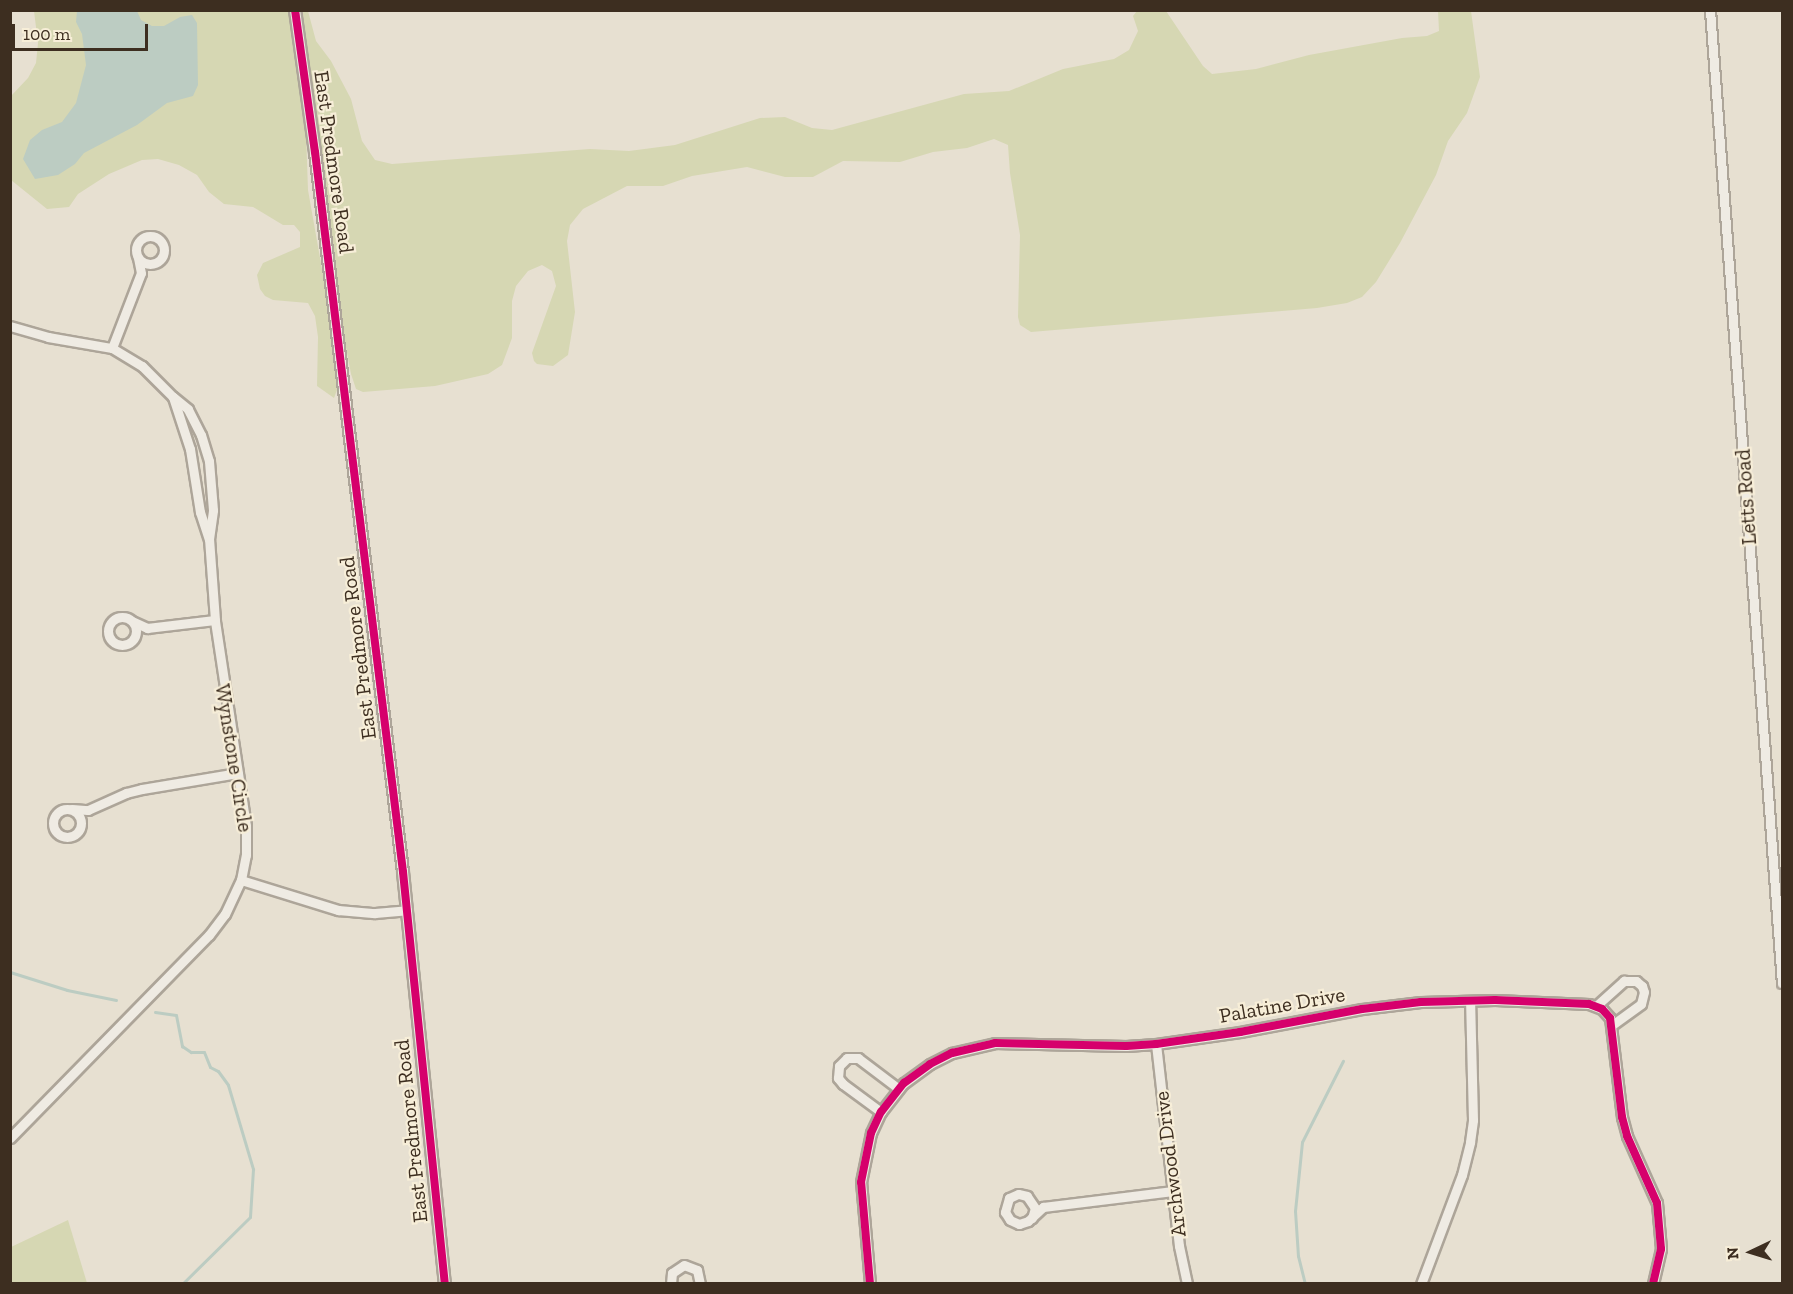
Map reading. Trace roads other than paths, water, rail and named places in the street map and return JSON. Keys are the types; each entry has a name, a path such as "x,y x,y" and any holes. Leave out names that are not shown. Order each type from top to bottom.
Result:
{"street":[{"name":"East Predmore Road","path":"295,10 354,461 407,910 445,1284"},
{"name":"Letts Road","path":"1710,10 1782,983"},
{"path":"112,348 141,273 136,249 140,240 148,236 158,237 165,249 162,259 141,273"},
{"path":"138,258 145,264 154,264"},
{"name":"Wynstone Circle","path":"10,326 48,337 112,348 142,366 188,409 207,454 213,510 209,540 215,620 247,842 241,880 225,914 209,935 10,1138"},
{"name":"Wynstone Circle","path":"173,397 190,448 200,512 209,540"},
{"path":"147,628 123,616 114,618 108,626 108,636 118,645 127,644 147,628 215,620"},
{"path":"132,621 136,629 134,638"},
{"path":"88,810 77,833 69,837 60,836 53,828 52,819 58,811 88,810 119,795 142,789 238,773"},
{"path":"72,809 79,815 81,824"},
{"path":"241,880 339,910 371,913 407,910"},
{"path":"1612,1024 1641,1004 1644,998 1642,986 1635,981 1624,981 1596,1006 1606,1013 1612,1024 1622,1117 1627,1136 1657,1203 1661,1249 1653,1284"},
{"path":"1421,1284 1462,1175 1470,1143 1473,1120 1470,1001"},
{"name":"Palatine Drive","path":"870,1284 861,1182 866,1148 881,1112 899,1089 930,1064 973,1047 995,1043 1118,1046 1156,1044 1240,1032 1362,1009 1421,1002 1470,1001 1596,1006"},
{"name":"Archwood Drive","path":"1156,1044 1173,1191 1187,1284"},
{"path":"881,1112 843,1084 838,1078 839,1066 847,1058 858,1058 899,1089"},
{"path":"1043,1207 1023,1194 1013,1196 1006,1202 1005,1212 1010,1220 1019,1224 1032,1218 1043,1207 1173,1191"},
{"path":"1031,1199 1035,1208 1032,1218"},
{"path":"671,1284 672,1273 684,1265 697,1270 700,1284"}],"waterway":[{"path":"10,972 67,990 116,1000"},
{"path":"155,1012 176,1015 182,1046 191,1052 204,1052 210,1067 218,1071 228,1085 253,1169 250,1217 182,1284"},
{"path":"1305,1284 1298,1256 1295,1211 1302,1142 1343,1061"}]}
